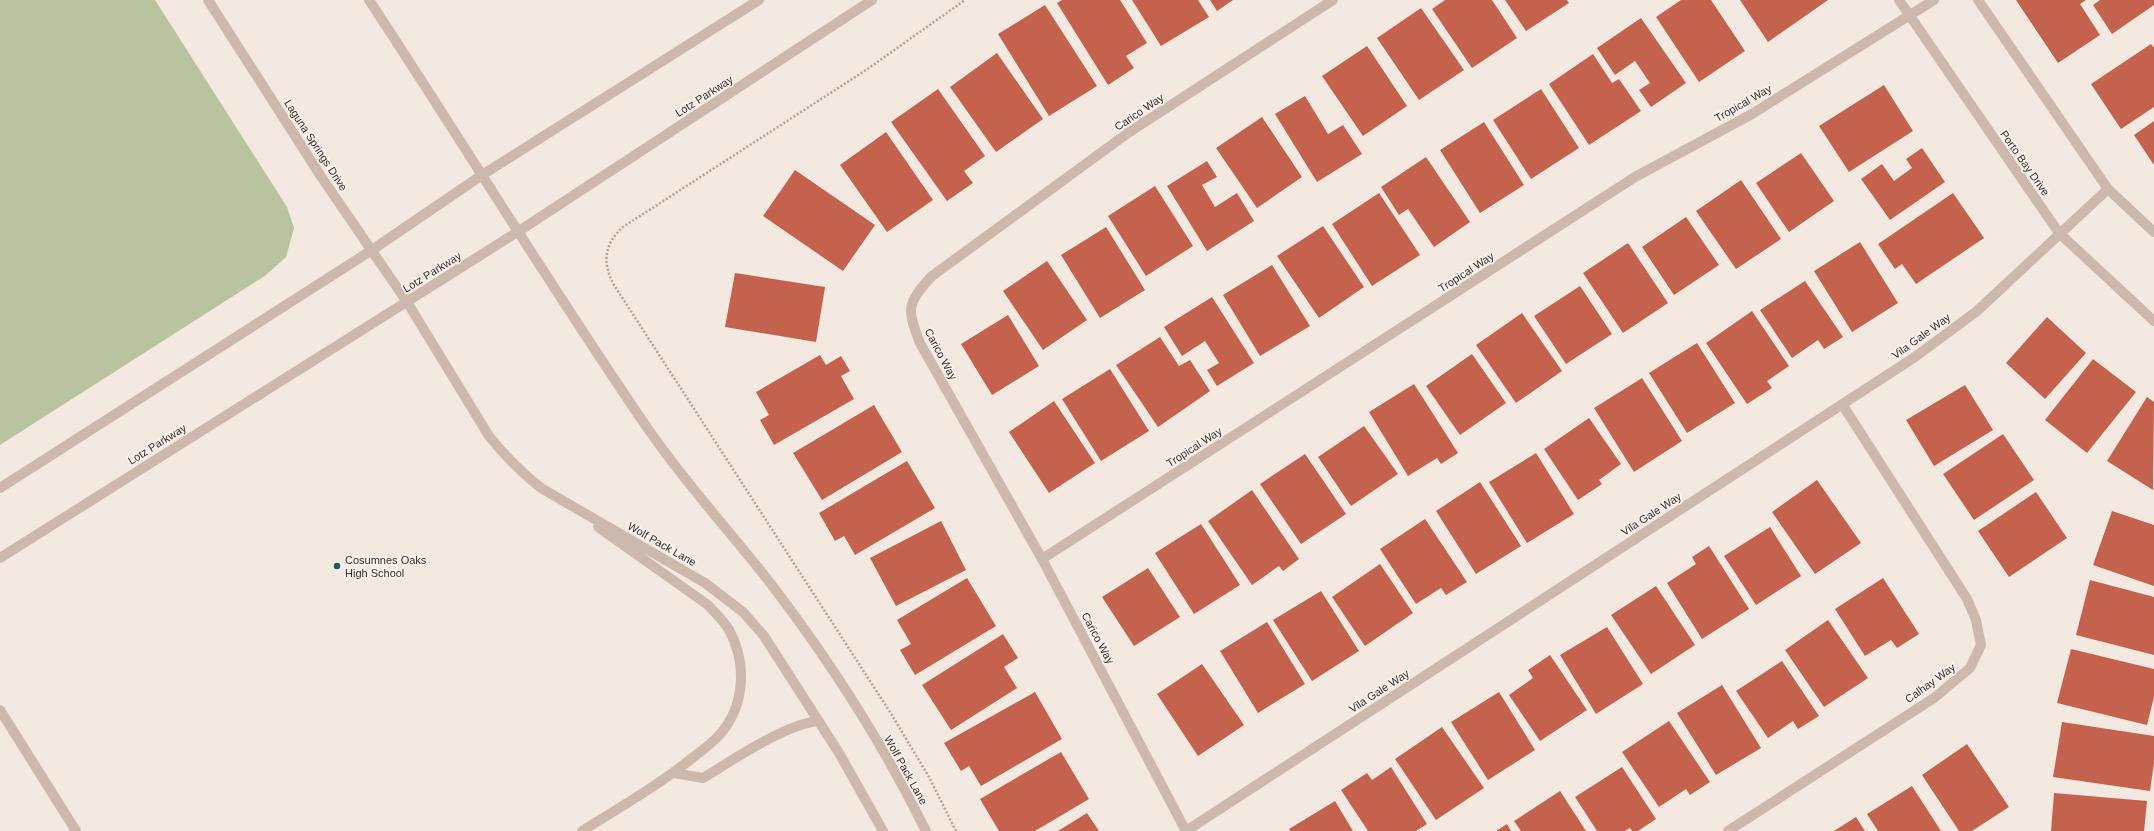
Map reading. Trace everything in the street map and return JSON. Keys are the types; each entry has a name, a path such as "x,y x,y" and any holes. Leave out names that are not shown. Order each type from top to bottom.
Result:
{"street":[{"name":"Laguna Springs Drive","path":"208,0 322,178 406,302"},
{"path":"369,0 519,231"},
{"path":"0,488 372,250 482,175 759,0"},
{"name":"Lotz Parkway","path":"0,558 519,231 872,0"},
{"name":"Carico Way","path":"1186,831 1042,559 920,343 909,314 915,294 932,276 1128,133 1333,0"},
{"name":"Porto Bay Drive","path":"1899,0 2059,233 2154,321"},
{"name":"Tropical Way","path":"1042,559 1635,177 1752,114 1934,0"},
{"path":"1978,0 2108,189 2154,232"},
{"name":"Vila Gale Way","path":"1186,831 1915,357 1977,311 2108,189"},
{"name":"Wolf Pack Lane","path":"519,231 646,426 705,504 770,583 817,648 871,731 926,831"},
{"name":"Wolf Pack Lane","path":"406,302 489,436 521,472 541,488 705,583 743,612 764,636 819,721 883,831"},
{"name":"Calhay Way","path":"1728,831 1934,698 1970,668 1981,646 1976,620 1967,599 1842,404"},
{"path":"541,488 708,605 729,630 736,646 741,678 735,711 721,734 674,773 582,831"},
{"path":"0,710 76,831"},
{"path":"674,773 703,778 773,738 809,722 819,721"}],"path":[{"path":"956,831 912,747 614,284 608,274 605,263 606,251 610,242 623,227 866,70 965,0"}],"green space":[{"path":"0,0 155,0 287,207 294,228 286,257 266,275 0,445"}],"building":[{"path":"1062,0 1120,0 1147,43 1126,56 1134,68 1108,85 1057,3"},
{"path":"1132,0 1198,0 1209,17 1161,46"},
{"path":"1210,0 1233,0 1217,11"},
{"path":"1445,0 1492,0 1517,38 1472,68 1432,9"},
{"path":"1505,0 1567,0 1569,3 1526,31"},
{"path":"1681,0 1711,0 1745,51 1699,82 1656,17"},
{"path":"1740,0 1828,0 1768,42"},
{"path":"2016,0 2086,0 2080,4 2100,35 2058,63"},
{"path":"2100,0 2154,0 2154,5 2112,34 2093,5"},
{"path":"1045,5 1097,86 1049,116 998,34"},
{"path":"1421,8 1464,70 1419,100 1377,38"},
{"path":"1641,18 1686,83 1651,107 1639,90 1650,83 1635,61 1615,75 1597,48"},
{"path":"2151,44 2154,48 2154,107 2121,129 2091,84"},
{"path":"1367,46 1407,106 1363,136 1322,76"},
{"path":"997,53 1043,119 996,152 950,87"},
{"path":"1593,54 1612,83 1619,79 1641,111 1589,145 1549,84"},
{"path":"1884,85 1913,131 1849,172 1819,126"},
{"path":"938,89 985,156 964,171 973,183 947,201 891,122"},
{"path":"1541,89 1579,148 1531,179 1493,120"},
{"path":"1305,96 1328,134 1343,125 1362,154 1317,182 1275,114"},
{"path":"1262,117 1302,177 1257,208 1216,148"},
{"path":"2154,121 2154,165 2134,135"},
{"path":"1484,122 1524,185 1480,213 1440,150"},
{"path":"886,132 933,200 887,232 840,165"},
{"path":"1922,148 1945,182 1890,220 1861,179 1882,164 1894,181 1912,168 1906,159"},
{"path":"1801,153 1834,201 1789,232 1756,183"},
{"path":"1426,157 1470,222 1434,247 1408,209 1399,215 1381,187"},
{"path":"1207,161 1217,177 1202,185 1215,207 1237,193 1254,221 1207,251 1167,186"},
{"path":"795,170 875,225 843,271 763,216"},
{"path":"1741,180 1781,239 1736,269 1696,211"},
{"path":"1155,186 1193,246 1146,276 1108,216"},
{"path":"1379,193 1420,255 1372,286 1332,224"},
{"path":"1953,193 1984,238 1916,284 1902,264 1895,269 1878,244"},
{"path":"1686,217 1719,265 1674,295 1642,247"},
{"path":"1323,226 1364,287 1319,318 1277,256"},
{"path":"1106,227 1145,290 1100,318 1061,255"},
{"path":"1860,242 1898,303 1852,332 1814,271"},
{"path":"1628,243 1668,303 1623,333 1583,273"},
{"path":"1047,261 1087,320 1043,350 1003,291"},
{"path":"1272,265 1310,326 1260,356 1223,295"},
{"path":"735,273 825,287 816,342 725,327"},
{"path":"1805,281 1843,337 1824,349 1818,340 1792,358 1760,310"},
{"path":"1580,286 1612,334 1566,364 1534,316"},
{"path":"1212,297 1254,363 1217,386 1207,370 1219,363 1205,341 1182,356 1164,327"},
{"path":"1752,311 1789,366 1767,381 1772,388 1747,404 1706,343"},
{"path":"1522,313 1562,371 1516,403 1476,345"},
{"path":"1008,315 1039,366 992,395 961,344"},
{"path":"2047,317 2086,353 2045,399 2006,363"},
{"path":"1160,337 1179,366 1190,360 1210,391 1158,427 1116,365"},
{"path":"1697,343 1735,403 1687,433 1649,373"},
{"path":"1472,354 1506,403 1460,435 1426,386"},
{"path":"820,355 826,365 841,356 850,371 841,376 854,399 774,445 760,420 769,415 756,392"},
{"path":"2093,359 2136,392 2087,453 2045,420"},
{"path":"1110,369 1149,431 1101,461 1062,399"},
{"path":"1642,378 1682,441 1634,472 1594,408"},
{"path":"1414,384 1458,453 1441,464 1437,458 1408,476 1369,412"},
{"path":"1965,385 1993,430 1934,466 1906,420"},
{"path":"2147,397 2154,402 2153,490 2107,461"},
{"path":"1054,401 1095,463 1049,493 1009,432"},
{"path":"874,405 902,452 822,500 793,453"},
{"path":"1589,418 1621,464 1599,480 1602,484 1578,500 1544,449"},
{"path":"1364,426 1398,474 1351,506 1318,457"},
{"path":"2003,434 2034,480 1974,520 1943,474"},
{"path":"1536,453 1574,514 1527,543 1489,482"},
{"path":"1305,454 1346,514 1301,544 1260,484"},
{"path":"907,461 935,508 855,555 844,536 835,541 819,513"},
{"path":"1817,480 1861,543 1815,574 1772,512"},
{"path":"1480,482 1521,546 1476,574 1436,511"},
{"path":"1252,490 1299,559 1283,571 1279,566 1252,585 1208,521"},
{"path":"2036,492 2067,538 2009,577 1978,531"},
{"path":"2112,511 2154,525 2154,586 2093,565"},
{"path":"1425,519 1467,582 1446,595 1441,588 1416,604 1380,549"},
{"path":"941,521 966,570 896,606 870,558"},
{"path":"1201,524 1240,585 1194,614 1155,553"},
{"path":"1770,527 1801,576 1756,605 1724,556"},
{"path":"1709,546 1749,609 1702,639 1667,583 1696,564 1692,557"},
{"path":"1380,564 1413,613 1365,646 1332,597"},
{"path":"1148,568 1180,617 1134,646 1102,597"},
{"path":"967,578 996,626 915,675 900,650 911,644 897,620"},
{"path":"1883,578 1919,634 1897,648 1891,640 1865,656 1835,609"},
{"path":"2090,580 2154,597 2154,655 2076,635"},
{"path":"1656,586 1695,645 1651,674 1611,615"},
{"path":"1321,591 1359,651 1312,681 1273,620"},
{"path":"1828,620 1868,678 1824,707 1785,650"},
{"path":"1267,622 1305,684 1258,713 1220,651"},
{"path":"1607,627 1643,684 1596,714 1560,655"},
{"path":"1003,634 1018,658 1004,667 1017,688 951,730 922,685"},
{"path":"2071,649 2154,669 2154,697 2147,725 2057,703"},
{"path":"1550,655 1587,710 1540,741 1509,695 1533,678 1528,670"},
{"path":"1782,661 1819,716 1798,729 1793,721 1768,738 1736,691"},
{"path":"1202,664 1244,725 1198,756 1157,694"},
{"path":"1722,685 1761,748 1716,775 1677,713"},
{"path":"1035,692 1062,739 981,786 969,766 961,771 944,743"},
{"path":"1499,692 1535,750 1488,780 1451,722"},
{"path":"1669,721 1710,782 1690,795 1686,789 1659,807 1622,752"},
{"path":"2062,722 2154,736 2154,763 2150,791 2053,777"},
{"path":"1442,727 1484,788 1436,820 1395,759"},
{"path":"1967,744 2009,807 1972,831 1959,831 1922,775"},
{"path":"1061,752 1089,799 1035,831 999,831 980,799"},
{"path":"1391,767 1427,824 1416,831 1368,831 1341,790 1367,773 1372,780"},
{"path":"1622,767 1656,819 1638,831 1632,831 1630,828 1625,831 1597,831 1575,797"},
{"path":"1912,786 1941,831 1878,831 1867,814"},
{"path":"1560,791 1586,831 1521,831 1514,821"},
{"path":"2054,793 2147,801 2144,831 2051,831"},
{"path":"1335,801 1353,831 1290,831 1289,829"},
{"path":"1087,813 1099,831 1058,831"},
{"path":"1856,817 1865,831 1834,831"},
{"path":"1507,824 1511,831 1496,831"}],"place":[{"name":"Cosumnes Oaks High School","path":"337,566"}]}
